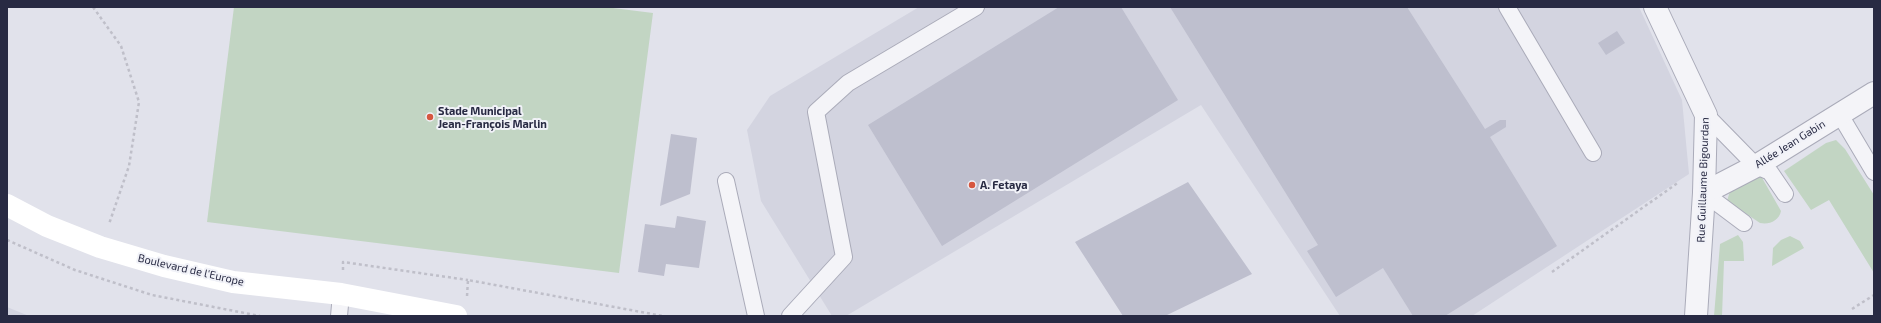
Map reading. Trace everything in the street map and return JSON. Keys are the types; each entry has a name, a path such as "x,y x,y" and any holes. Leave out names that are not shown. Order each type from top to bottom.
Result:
{"main road":[{"name":"Boulevard de l'Europe","path":"7,205 47,226 100,247 164,266 233,282 341,294 456,316"}],"street":[{"name":"Rue Guillaume Bigourdan","path":"1655,7 1706,115 1704,193 1696,316"},
{"name":"Allée Jean Gabin","path":"1704,193 1756,166 1839,113 1874,93"}],"lane":[{"path":"790,316 844,257 816,112 848,84 976,7"},
{"path":"1507,7 1593,153"},
{"path":"1839,113 1874,172"},
{"path":"1706,115 1756,166 1770,172 1785,194"},
{"path":"726,181 756,316"},
{"path":"1704,193 1744,223"},
{"path":"339,316 341,294"}],"path":[{"path":"93,7 121,46 139,102 129,166 100,247"},
{"path":"1552,272 1704,164"},
{"path":"7,240 75,270 152,295 260,316"},
{"path":"341,294 343,262 468,280 663,316"},
{"path":"467,293 468,280"},
{"path":"1852,309 1874,295"}],"shaded area":[{"path":"919,7 1639,7 1682,100 1689,174 1472,316 1340,316 1201,105 846,316 832,316 761,201 747,130 770,96"},
{"path":"7,307 29,316 7,316"}],"green space":[{"name":"Stade Municipal Jean-François Marlin","path":"234,7 605,7 653,13 619,273 207,222"},
{"path":"1836,140 1845,149 1874,195 1874,273 1829,200 1811,210 1784,171 1826,143"},
{"path":"1761,176 1781,211 1776,220 1770,223 1760,223 1727,201 1730,191"},
{"path":"1738,235 1743,242 1744,261 1724,261 1722,316 1714,316 1720,244"},
{"path":"1790,236 1800,241 1804,248 1772,266 1773,248 1781,240"}],"building":[{"name":"A. Fetaya","path":"1059,7 1121,7 1178,100 942,246 868,125"},
{"path":"1170,7 1407,7 1485,129 1500,120 1506,120 1506,127 1490,137 1557,246 1445,316 1413,316 1383,268 1336,297 1307,251 1318,245"},
{"path":"1617,31 1625,43 1606,55 1598,43"},
{"path":"671,134 697,138 690,194 660,206"},
{"path":"1188,182 1252,274 1165,316 1123,316 1075,242"},
{"path":"677,216 706,221 699,268 666,264 664,276 638,272 645,224 675,228"}],"place":[{"name":"Stade Municipal Jean-François Marlin","path":"430,117"},
{"name":"A. Fetaya","path":"972,185"}]}
